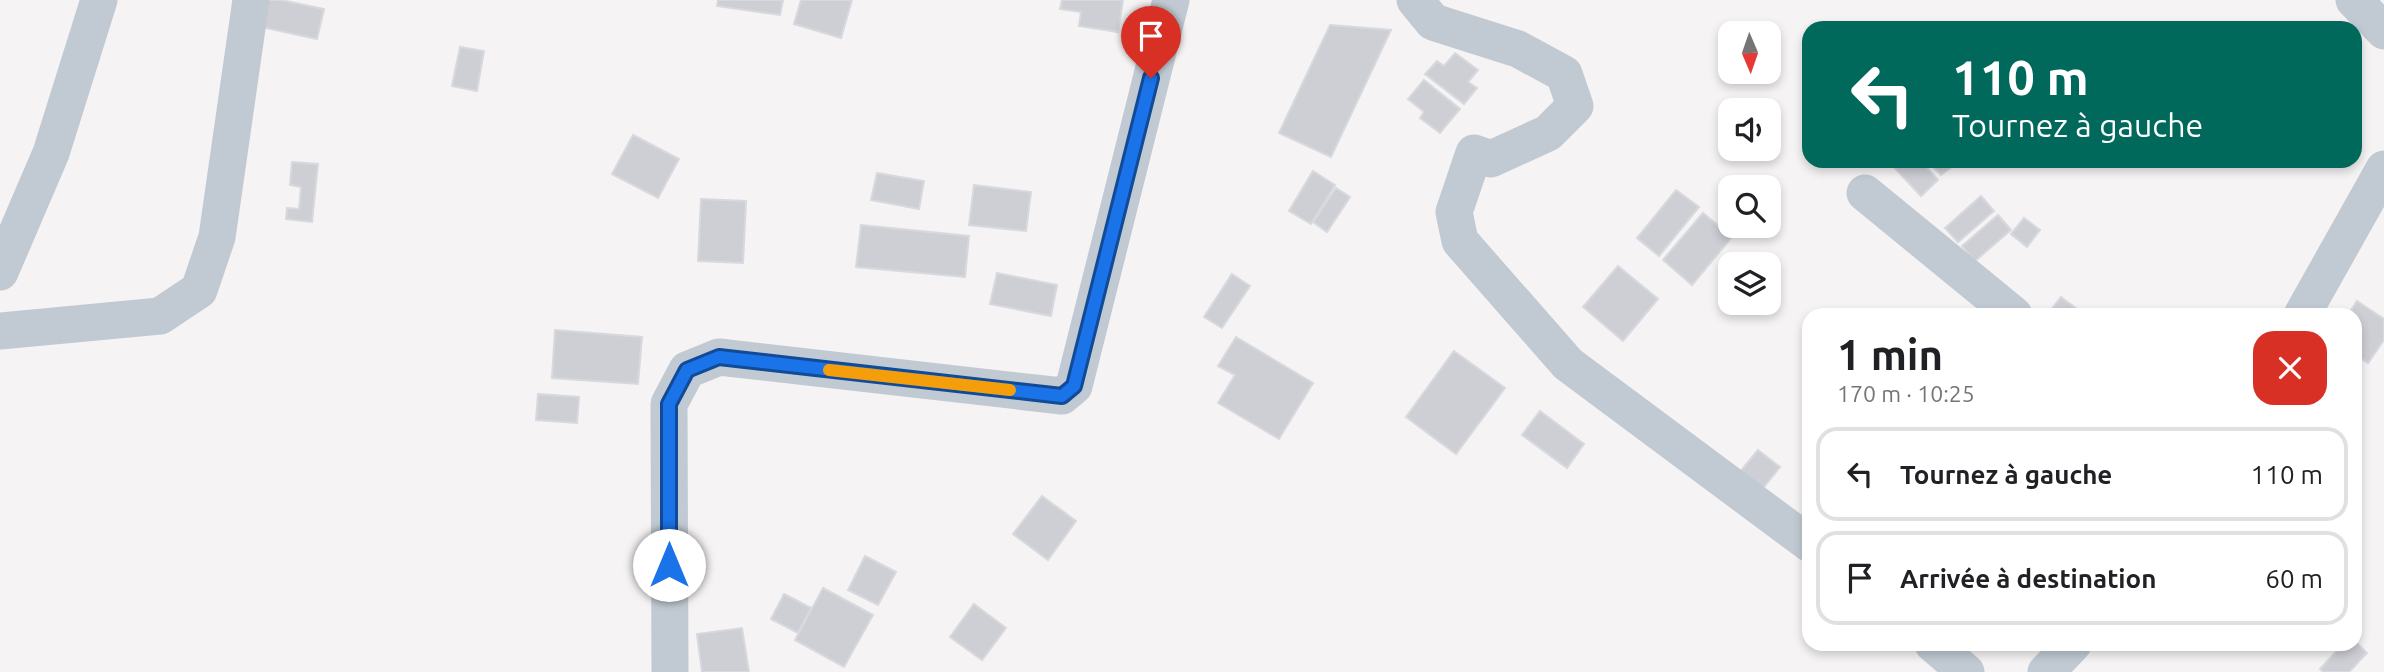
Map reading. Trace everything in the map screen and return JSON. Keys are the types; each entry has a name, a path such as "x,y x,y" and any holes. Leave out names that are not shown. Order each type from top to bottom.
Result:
{"street":[{"path":"0,272 51,153 99,0"},
{"path":"0,331 160,316 199,290 216,237 251,0"},
{"path":"670,672 669,404 687,370 719,357 1062,396 1074,386 1171,0"},
{"path":"1415,0 1433,22 1518,50 1564,74 1575,106 1548,133 1491,159 1474,153 1454,212 1460,241 1568,364 1802,538"},
{"path":"2354,0 2384,31"},
{"path":"2306,308 2384,169"},
{"path":"1865,193 2005,308"},
{"path":"1941,651 1966,672"},
{"path":"2046,672 2066,651"}],"building":[{"path":"262,0 281,0 324,9 317,39 257,26"},
{"path":"718,0 783,0 780,15 717,6"},
{"path":"801,0 852,0 841,38 794,24"},
{"path":"1062,0 1123,0 1118,32 1079,26 1081,12 1060,9"},
{"path":"1330,25 1391,30 1331,157 1279,133"},
{"path":"460,47 484,51 477,91 452,86"},
{"path":"1455,53 1478,70 1468,82 1477,88 1464,104 1425,74 1437,61 1444,66"},
{"path":"1424,80 1460,109 1440,133 1420,118 1424,112 1408,99"},
{"path":"633,135 679,159 658,198 612,174"},
{"path":"292,162 318,164 312,222 286,219 287,208 299,209 301,187 290,185"},
{"path":"1895,168 1927,168 1938,180 1921,196"},
{"path":"1934,168 1950,168 1941,175"},
{"path":"1313,171 1335,185 1311,224 1289,211"},
{"path":"877,173 924,181 919,209 871,200"},
{"path":"974,185 1031,192 1026,231 969,225"},
{"path":"1336,188 1350,197 1327,232 1313,222"},
{"path":"1676,190 1699,207 1659,256 1637,238"},
{"path":"1981,196 1994,211 1958,242 1945,228"},
{"path":"701,199 746,201 743,263 698,261"},
{"path":"1703,213 1718,225 1718,238 1731,238 1692,285 1663,260"},
{"path":"1998,215 2011,230 1975,261 1962,246"},
{"path":"2024,218 2040,230 2027,247 2011,234"},
{"path":"861,225 969,236 965,277 856,267"},
{"path":"1618,266 1658,299 1623,341 1583,307"},
{"path":"997,273 1057,285 1051,316 990,304"},
{"path":"1232,274 1250,286 1222,328 1204,317"},
{"path":"2061,297 2076,308 2052,308"},
{"path":"2357,301 2384,319 2384,340 2368,363 2362,359 2362,308 2352,308"},
{"path":"555,330 642,337 638,384 552,378"},
{"path":"1236,337 1313,383 1279,439 1218,403 1235,375 1218,366"},
{"path":"1454,351 1505,388 1456,454 1406,417"},
{"path":"538,394 579,397 577,423 536,420"},
{"path":"1540,411 1584,444 1567,468 1522,435"},
{"path":"1758,450 1780,467 1760,492 1738,474"},
{"path":"1042,496 1076,521 1048,560 1013,534"},
{"path":"865,556 896,572 878,605 848,590"},
{"path":"823,588 873,615 844,667 795,640"},
{"path":"784,594 811,608 798,633 771,619"},
{"path":"974,604 1006,628 982,660 950,637"},
{"path":"742,628 749,672 702,672 697,634"},
{"path":"2362,648 2367,653 2349,672 2323,672 2320,669 2337,651 2362,651"}],"slow traffic":[{"path":"829,370 1010,390"}],"route":[{"path":"669,565 669,404 687,370 719,357 1062,396 1074,386 1151,78"}]}
